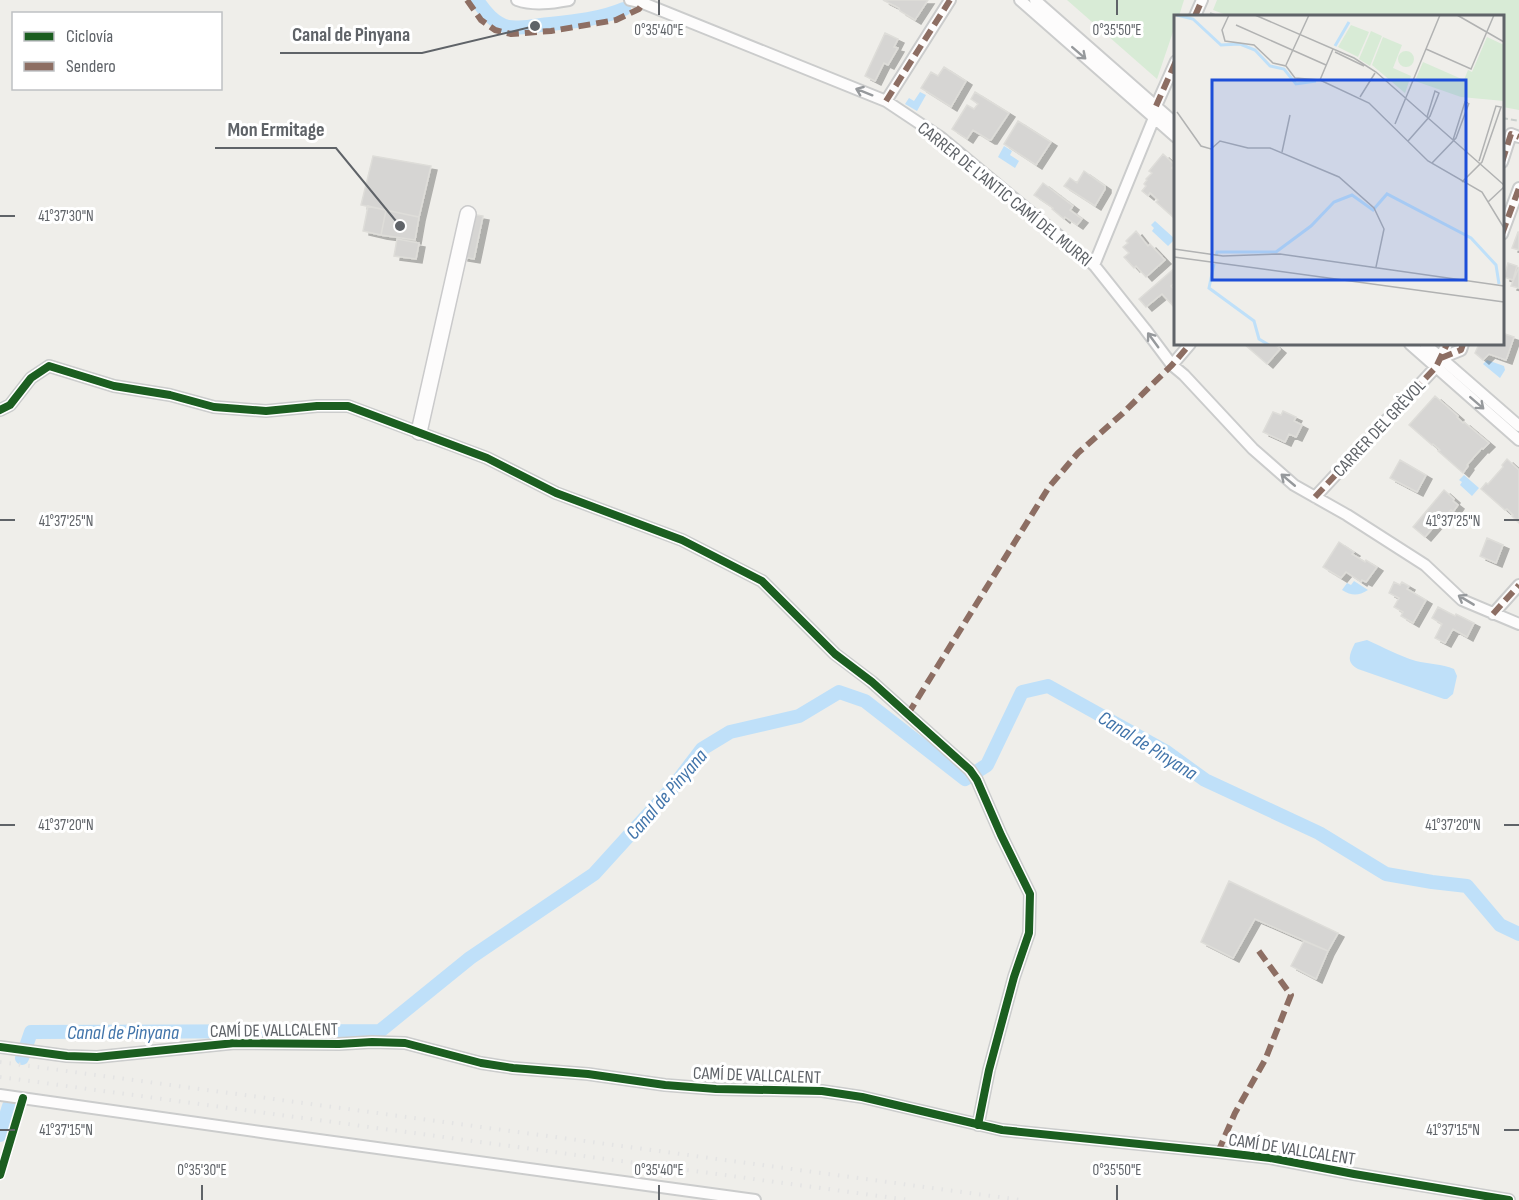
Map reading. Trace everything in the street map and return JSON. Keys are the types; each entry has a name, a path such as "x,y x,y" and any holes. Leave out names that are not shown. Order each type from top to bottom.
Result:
{"street":[{"path":"517,0 542,4 569,0"},
{"name":"CARRER DE L'ANTIC CAMÍ DEL MURRI","path":"630,0 644,2 886,101 940,137 1094,266 1172,365 1252,449 1294,485 1376,532 1425,565 1462,600 1519,624"},
{"path":"886,101 950,0"},
{"path":"1020,0 1174,135"},
{"path":"1035,0 1174,122"},
{"path":"1195,15 1202,0"},
{"path":"1094,266 1174,66"},
{"path":"1504,158 1511,134 1519,136"},
{"path":"1504,231 1519,188"},
{"path":"419,432 468,214"},
{"path":"1172,365 1189,345"},
{"path":"1412,345 1438,362 1519,426"},
{"path":"1426,345 1438,362 1519,440"},
{"name":"CARRER DEL GRÈVOL","path":"1315,497 1438,362 1446,345"},
{"name":"CARRER DEL GRÈVOL","path":"1438,362 1461,350 1463,345"},
{"path":"0,410 10,405 31,378 49,366 114,386 170,395 214,407 266,411 317,406 348,406 487,458 556,493 682,540 762,580 835,654 872,682 970,770 977,780 1030,894 1029,933 1002,1018 978,1125"},
{"path":"1493,614 1519,585"},
{"name":"CAMÍ DE VALLCALENT","path":"0,1047 67,1056 98,1057 235,1043 405,1043 481,1063 513,1068 588,1074 665,1085 822,1092 862,1097 1002,1130 1270,1158 1509,1200"},
{"path":"0,1095 755,1200"}],"path":[{"path":"1504,118 1519,121"}],"green space":[{"path":"1067,0 1184,0 1179,15 1174,15 1174,29 1157,79"},
{"path":"1217,0 1519,0 1519,110 1504,107 1504,15 1226,15 1213,10"}],"water":[{"path":"920,92 926,95 917,111 905,104 909,98 914,101"},
{"path":"1004,146 1012,151 1010,155 1019,161 1015,168 998,157"},
{"path":"1155,221 1174,240 1168,246 1152,231 1154,228 1151,225"},
{"path":"1487,360 1504,366 1505,370 1500,378 1483,364"},
{"path":"1464,475 1479,488 1472,496 1460,485 1462,482 1459,480"},
{"path":"1354,581 1368,590 1355,594 1342,590 1347,583 1351,585"},
{"path":"1367,640 1410,659 1454,669 1457,676 1453,694 1444,699 1358,669 1350,661 1350,655 1355,643"}],"building":[{"path":"883,0 928,0 915,20"},
{"path":"885,33 898,39 894,47 898,48 888,65 884,63 875,81 865,76"},
{"path":"944,67 966,81 951,107 921,88 931,72 938,76"},
{"path":"975,92 1009,113 991,140 973,130 967,139 952,129 967,105 974,109 978,104 971,99"},
{"path":"1018,121 1051,142 1036,165 1004,144"},
{"path":"1163,154 1174,164 1172,168 1174,170 1173,217 1156,202 1158,200 1150,193 1148,196 1142,191 1146,186 1144,184 1146,179 1152,173 1149,171"},
{"path":"373,156 431,166 419,217 361,205"},
{"path":"1084,171 1105,186 1095,206 1064,186 1070,178 1077,183"},
{"path":"1043,183 1073,206 1070,210 1082,219 1077,225 1065,217 1064,219 1034,195"},
{"path":"368,206 386,210 381,235 363,231"},
{"path":"386,210 419,217 415,240 381,235"},
{"path":"471,214 483,216 474,259 462,257"},
{"path":"1136,231 1148,246 1150,244 1165,260 1146,277 1124,257 1129,253 1123,247"},
{"path":"1519,232 1519,250 1512,248"},
{"path":"397,239 419,243 416,259 394,256"},
{"path":"1508,263 1517,266 1513,280 1504,277"},
{"path":"1519,267 1519,288 1511,286"},
{"path":"1174,269 1174,284 1171,286 1174,289 1174,307 1162,294 1146,307 1139,299"},
{"path":"1504,334 1514,337 1506,360 1489,354 1483,360 1475,353 1479,345 1504,345"},
{"path":"1245,345 1275,345 1280,349 1267,364"},
{"path":"1435,396 1463,423 1489,443 1467,465 1463,473 1438,451 1440,450 1409,425"},
{"path":"1283,411 1296,417 1294,421 1302,425 1296,437 1289,434 1285,442 1263,432 1273,412 1281,415"},
{"path":"1507,459 1519,470 1519,523 1507,509 1505,510 1481,489 1503,467"},
{"path":"1400,460 1426,475 1417,492 1390,478"},
{"path":"1444,490 1458,505 1453,512 1451,510 1444,515 1425,537 1413,527"},
{"path":"1487,538 1503,545 1496,563 1480,556"},
{"path":"1339,542 1354,552 1352,554 1377,567 1366,582 1362,580 1361,582 1346,572 1341,578 1323,567"},
{"path":"1394,582 1400,585 1402,582 1409,586 1407,589 1426,600 1413,623 1401,616 1403,612 1394,607 1399,598 1389,593"},
{"path":"1438,607 1474,623 1467,637 1453,629 1445,643 1435,638 1442,624 1432,618"},
{"path":"1229,881 1338,933 1328,951 1255,919 1233,958 1201,942"},
{"path":"1304,941 1328,951 1316,979 1291,966"}],"waterway":[{"name":"Canal de Pinyana","path":"477,0 494,20 512,28 583,20 624,9"},
{"name":"Canal de Pinyana","path":"22,1058 31,1032 380,1031 470,958 594,874 673,787 702,749 730,732 799,716 839,692 865,701 965,779 987,765 1022,692 1048,686 1165,751 1205,780 1319,833 1386,874 1467,886 1500,925 1519,934"},
{"name":"Canal de Pinyana","path":"0,1135 9,1106"}],"railway":[{"path":"0,1062 1021,1200"},
{"path":"0,1077 909,1200"}],"marked path":[{"path":"467,0 481,20 495,30 511,34 551,31 616,20 639,9 643,3"},
{"path":"886,101 950,0"},
{"path":"1195,15 1202,0"},
{"path":"1156,106 1174,66"},
{"path":"1504,156 1511,134 1519,137"},
{"path":"1504,229 1519,188"},
{"path":"908,714 1049,487 1078,453 1122,414 1189,345"},
{"path":"1315,497 1436,367 1447,345"},
{"path":"1441,358 1461,350 1463,345"},
{"path":"1493,614 1519,585"},
{"path":"1218,1152 1235,1113 1265,1060 1291,995 1258,950"}],"cycle path":[{"path":"0,410 10,405 31,378 49,366 114,386 170,395 214,407 266,411 317,406 348,406 487,458 556,493 682,540 762,581 835,654 872,682 970,770 977,780 1030,894 1029,933 1014,977 989,1070 978,1125"},
{"path":"0,1047 67,1056 97,1057 235,1043 405,1043 481,1063 513,1068 716,1089 822,1091 862,1097 1002,1130 1270,1158 1509,1200"},
{"path":"0,1175 23,1098"}],"place":[{"name":"Canal de Pinyana","path":"535,26"},
{"name":"Mon Ermitage","path":"400,226"}]}
